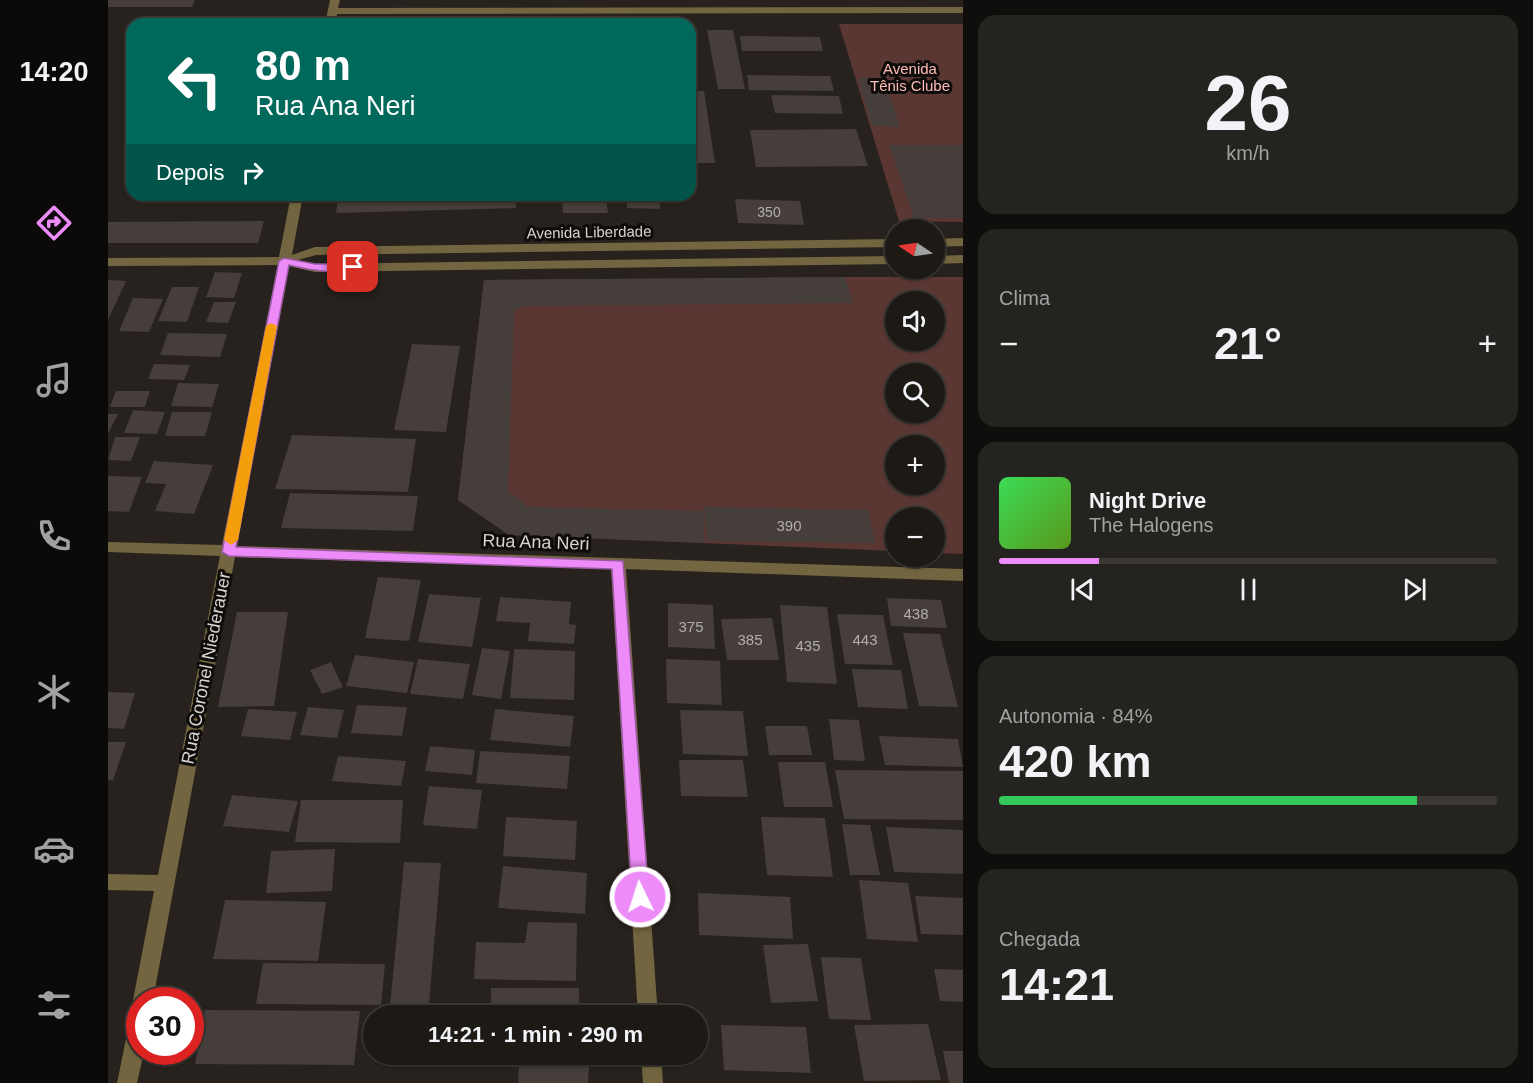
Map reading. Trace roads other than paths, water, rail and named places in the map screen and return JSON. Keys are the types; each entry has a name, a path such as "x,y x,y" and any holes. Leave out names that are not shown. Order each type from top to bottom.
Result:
{"street":[{"path":"331,18 335,0"},
{"path":"818,0 823,10"},
{"path":"333,11 963,10"},
{"name":"Rua Coronel Niederauer","path":"145,987 296,201"},
{"path":"945,243 963,242"},
{"name":"Avenida Liberdade","path":"284,261 315,251 885,243"},
{"name":"Avenida Liberdade","path":"108,262 284,261 322,268 885,260"},
{"path":"945,260 963,260"},
{"name":"Rua Ana Neri","path":"108,547 963,575"},
{"path":"618,564 647,1005"},
{"path":"108,882 165,883"},
{"path":"127,1083 131,1065"},
{"path":"652,1065 653,1083"}],"park label":[{"name":"Avenida Tênis Clube","path":"910,76"}]}
